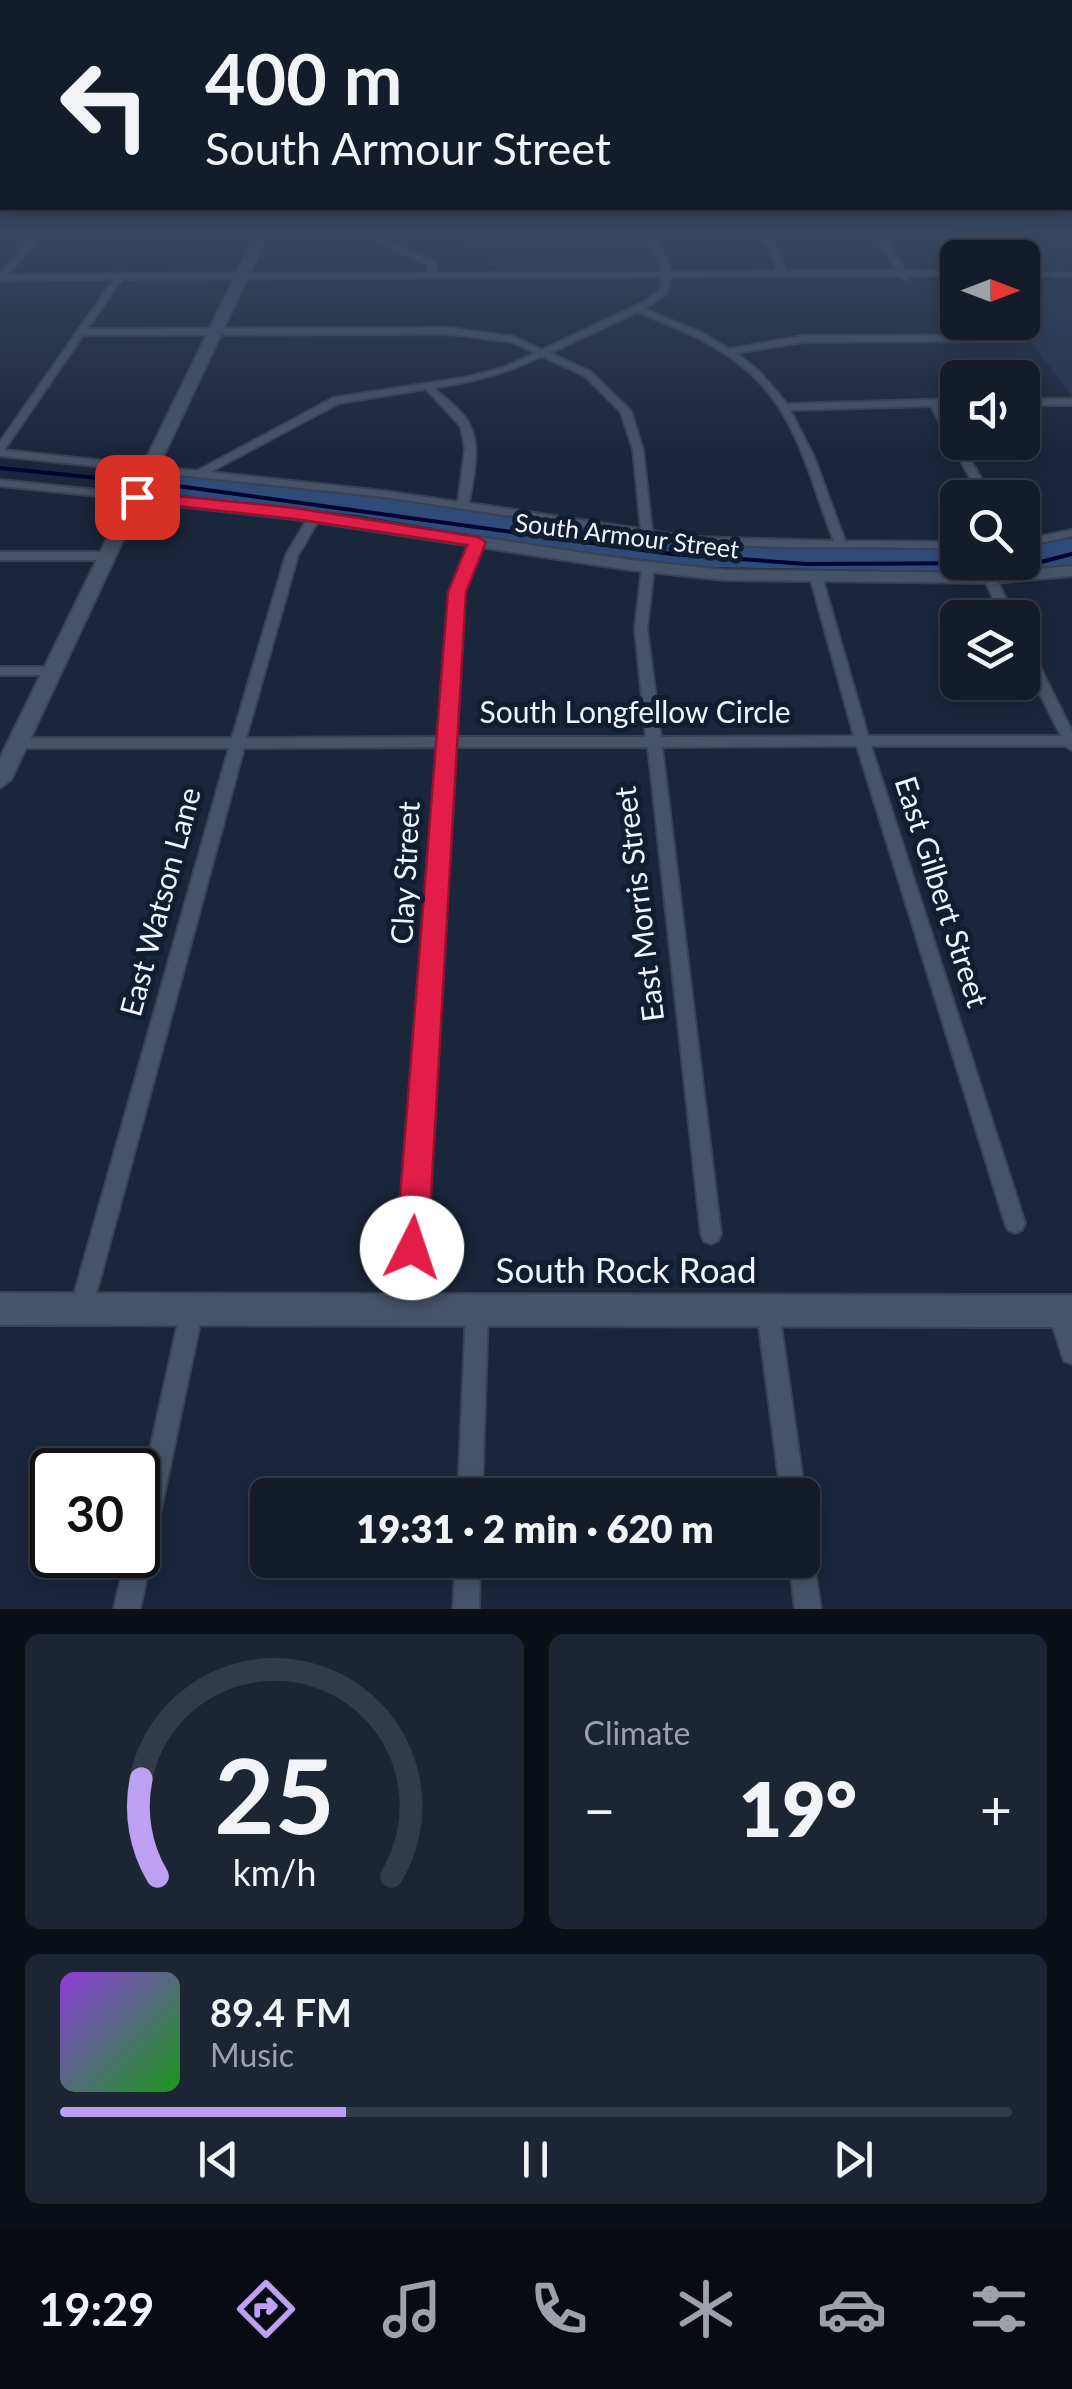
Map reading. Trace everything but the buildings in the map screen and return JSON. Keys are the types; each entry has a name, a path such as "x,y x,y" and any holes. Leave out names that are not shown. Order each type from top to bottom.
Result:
{"street":[{"path":"0,451 99,305"},
{"path":"0,780 229,305"},
{"path":"201,473 336,400 469,380 544,352 645,305"},
{"path":"637,309 685,328 726,352 749,369 784,406 841,544"},
{"path":"80,332 450,331 500,336 588,374 626,412 638,450 647,534"},
{"path":"726,352 804,340 940,339"},
{"path":"426,385 464,421 469,434 463,505"},
{"path":"934,402 977,480"},
{"path":"784,406 940,402"},
{"path":"1040,403 1071,404"},
{"name":"South Armour Street","path":"0,451 463,505 647,534 773,544 940,545"},
{"name":"South Armour Street","path":"0,484 315,516 724,575 940,578"},
{"name":"East Watson Lane","path":"81,1309 198,898 236,742 292,555 315,516"},
{"path":"1040,540 1072,533"},
{"name":"Clay Street","path":"408,1310 457,592 478,542"},
{"path":"0,556 109,556"},
{"name":"East Morris Street","path":"648,566 641,630 711,1234"},
{"name":"South Armour Street","path":"1040,574 1072,571"},
{"name":"East Gilbert Street","path":"816,577 862,740 1015,1223"},
{"path":"0,671 53,671"},
{"path":"1040,680 1071,742"},
{"name":"South Longfellow Circle","path":"18,743 1071,742"},
{"name":"South Rock Road","path":"0,1309 1066,1312"},
{"path":"127,1609 192,1310"},
{"path":"471,1478 477,1310"},
{"path":"768,1311 791,1478"},
{"path":"1066,1312 1072,1353"},
{"path":"466,1609 467,1578"},
{"path":"804,1578 808,1609"}],"shaded area":[{"path":"1040,305 1072,305 1072,396 1029,340 1040,340"},
{"path":"166,473 362,494 667,542 764,548 940,548 940,571 706,567 558,549 356,515 154,492 157,478"},
{"path":"1072,538 1072,565 1040,568 1040,544"}],"waterway":[{"path":"0,468 118,480"},
{"path":"163,484 672,554 806,564 1037,563 1072,554"}],"route":[{"path":"137,497 295,514 478,542 457,592 412,1248"}]}
